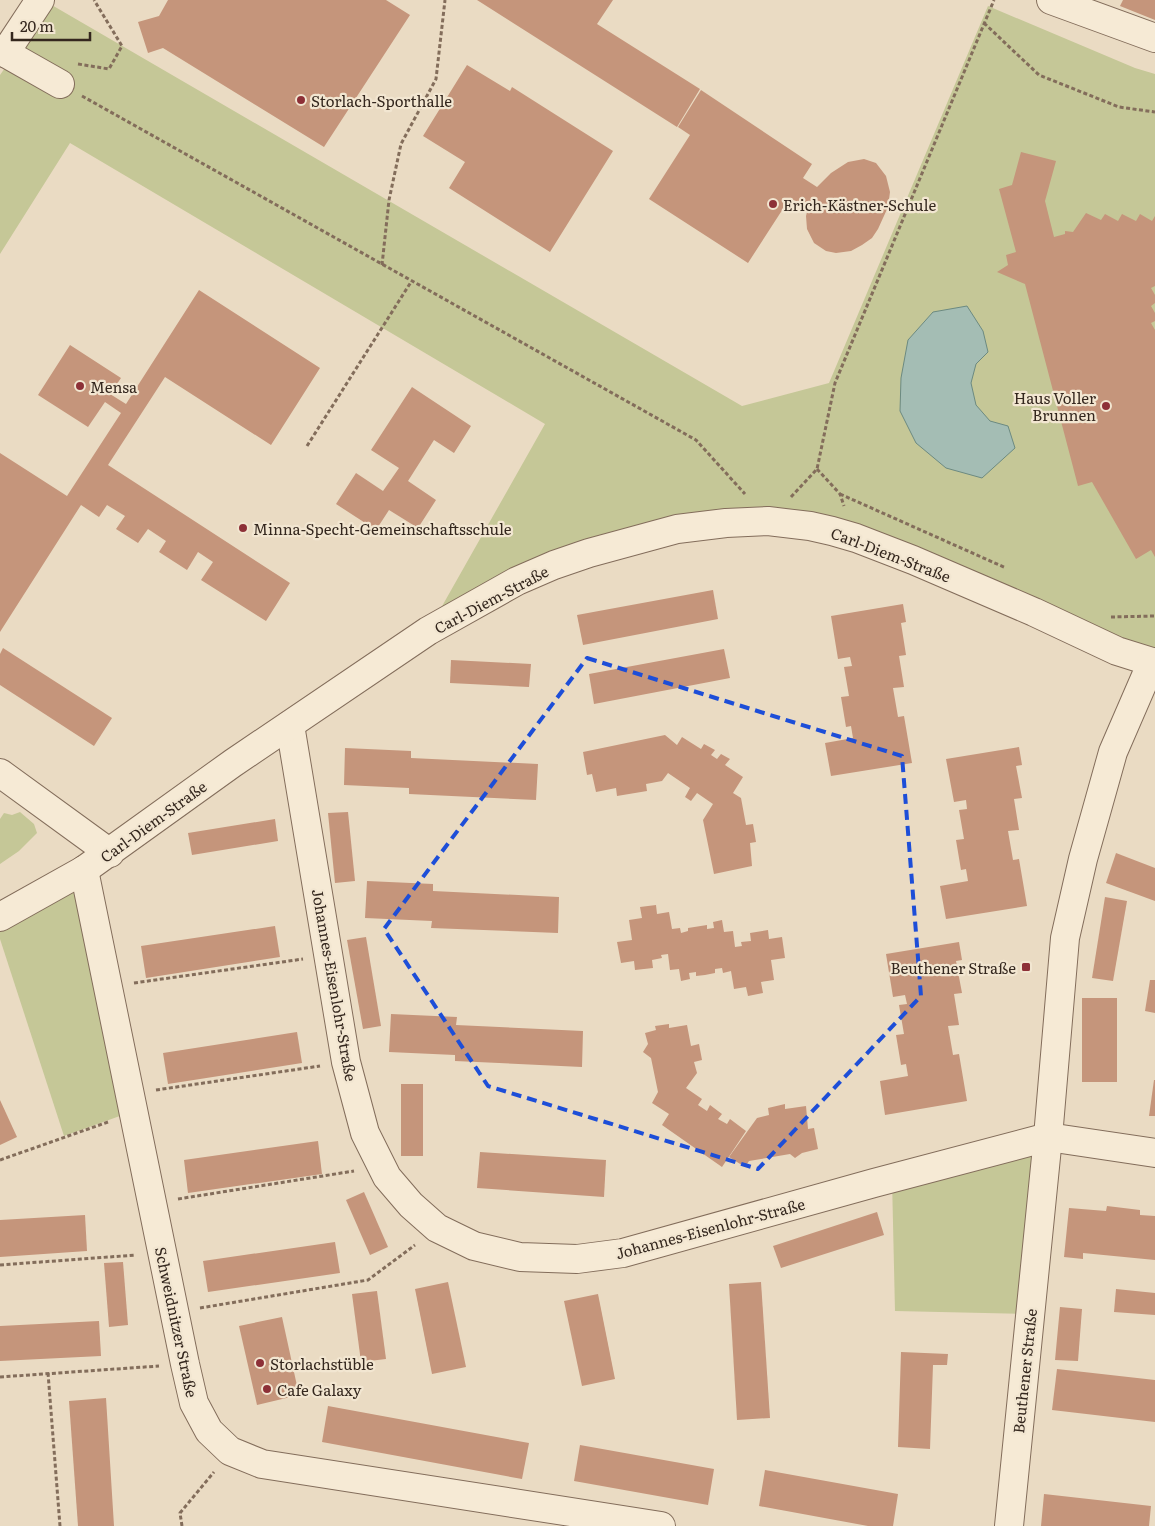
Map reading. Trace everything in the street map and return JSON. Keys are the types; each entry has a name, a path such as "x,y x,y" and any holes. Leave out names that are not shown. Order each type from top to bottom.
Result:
{"street":[{"path":"40,0 3,52 66,73"},
{"path":"1051,0 1155,38"},
{"name":"Carl-Diem-Straße","path":"0,917 84,870 110,853 233,763 428,631 517,581 589,553 677,529 726,523 768,521 810,526 856,538 1008,601 1117,651 1154,663"},
{"name":"Beuthener Straße","path":"1009,1526 1048,1137 1065,938 1083,859 1113,752 1154,663"},
{"name":"Johannes-Eisenlohr-Straße","path":"290,726 346,1062 365,1133 387,1177 411,1205 437,1228 474,1246 520,1257 577,1259 623,1253 883,1180 1048,1137 1155,1153"},
{"path":"0,773 110,853"},
{"name":"Schweidnitzer Straße","path":"84,870 185,1364 194,1403 210,1431 230,1452 262,1464 661,1526"}],"path":[{"path":"66,73 109,69 122,46 94,0"},
{"path":"382,264 389,200 401,144 436,79 445,0"},
{"path":"66,73 411,281 696,440 768,521 818,469 835,383 994,0"},
{"path":"984,23 1039,75 1119,107 1155,112"},
{"path":"308,446 411,281"},
{"path":"818,469 840,494 856,538"},
{"path":"840,494 1012,571"},
{"path":"1103,618 1155,616"},
{"path":"108,986 328,956"},
{"path":"0,1160 132,1103 346,1062"},
{"path":"152,1204 382,1166"},
{"path":"175,1313 368,1280 437,1228"},
{"path":"0,1265 163,1253"},
{"path":"0,1377 185,1364"},
{"path":"48,1373 60,1526"},
{"path":"182,1526 180,1513 230,1452"}],"highlighted area":[{"path":"587,658 902,756 921,996 758,1169 488,1086 384,929"}],"green space":[{"path":"50,4 742,406 829,383 988,6 1135,68 1155,74 1155,660 856,538 677,529 428,631 545,424 70,143 0,254 0,75"},
{"path":"20,812 34,824 37,833 19,851 0,864 0,819 4,813 12,815"},
{"path":"81,872 131,1112 64,1136 0,939 0,918"},
{"path":"1046,1139 1028,1314 895,1311 892,1179"}],"water":[{"path":"967,306 983,331 988,352 976,364 971,383 976,405 990,421 1008,426 1015,448 982,478 946,468 916,443 900,411 901,378 908,340 933,312"}],"building":[{"name":"Storlach-Sporthalle","path":"168,0 386,0 410,15 324,147 163,48 148,53 138,22 159,16"},
{"path":"477,0 613,0 597,24 700,89 677,127"},
{"path":"1123,0 1155,0 1155,20 1120,6"},
{"path":"467,65 510,91 512,87 613,151 550,252 449,188 465,162 423,136"},
{"path":"701,90 812,164 803,178 817,187 831,173 848,162 864,159 876,163 886,176 890,192 888,207 872,238 851,251 836,253 826,251 814,243 807,229 806,216 808,208 790,198 748,263 649,199 690,135 678,127"},
{"name":"Haus Voller Brunnen","path":"1021,152 1056,161 1045,201 1054,237 1065,234 1065,231 1073,232 1086,213 1101,220 1105,214 1118,221 1122,214 1136,221 1140,214 1152,221 1155,216 1155,286 1151,288 1155,295 1155,303 1151,306 1155,313 1155,321 1151,323 1155,330 1155,557 1151,550 1136,559 1092,482 1078,486 1025,284 997,272 1008,265 1006,255 1016,252 999,189 1012,185"},
{"path":"199,290 320,368 271,445 165,377 108,465 290,583 266,621 201,580 213,562 198,552 187,570 159,552 166,541 148,529 138,543 116,529 125,516 107,505 99,517 81,505 0,632 0,453 67,496 121,413 105,402 88,427 38,395 70,345 121,378 110,394 126,404"},
{"path":"412,387 471,426 454,453 434,440 408,481 436,500 418,528 389,510 376,530 336,504 356,473 383,491 399,468 371,450"},
{"path":"713,590 718,619 583,645 577,615"},
{"path":"903,604 906,622 901,623 906,655 899,656 904,687 893,688 898,717 904,716 912,763 831,776 825,743 853,738 851,726 846,727 841,697 849,696 844,667 852,666 850,657 838,659 831,616"},
{"path":"3,648 112,718 94,746 0,685 0,654"},
{"path":"724,649 730,678 594,704 589,674"},
{"path":"451,660 531,664 529,687 450,683"},
{"path":"665,735 677,745 682,737 701,749 704,744 715,750 711,755 717,759 721,754 730,759 725,765 743,777 733,793 741,798 746,825 753,824 756,842 750,843 752,866 714,874 703,820 713,804 697,793 691,801 685,797 690,788 668,773 662,781 646,784 647,791 617,796 616,788 596,792 592,774 587,775 583,752"},
{"path":"1019,747 1022,765 1016,766 1022,798 1014,799 1019,830 1008,831 1013,860 1019,859 1027,906 946,919 940,886 968,881 966,869 961,870 956,840 964,839 959,810 967,809 966,800 954,802 946,759"},
{"path":"345,748 411,751 411,758 538,764 536,800 409,794 409,788 344,785"},
{"path":"348,812 355,881 335,883 328,813"},
{"path":"275,819 278,841 192,855 188,833"},
{"path":"1116,853 1155,868 1155,901 1106,883"},
{"path":"367,881 433,884 433,891 559,897 558,933 431,928 432,921 365,918"},
{"path":"1105,897 1127,901 1113,981 1092,978"},
{"path":"656,905 657,914 669,912 672,929 680,928 681,933 688,931 688,928 707,925 707,929 714,928 713,922 722,920 724,932 733,931 735,947 742,946 741,942 751,941 750,933 768,930 769,939 782,937 785,958 771,960 774,980 761,982 763,993 748,996 746,987 734,989 731,971 723,973 722,968 715,969 715,973 705,975 696,976 696,972 689,973 690,979 681,981 679,969 670,970 668,954 661,955 662,958 652,960 653,968 635,970 634,961 621,963 617,942 632,940 629,920 642,918 640,907"},
{"path":"275,926 280,957 146,978 141,946"},
{"path":"366,937 381,1026 363,1029 347,940"},
{"path":"959,942 962,960 956,961 962,993 954,994 959,1025 948,1026 953,1055 959,1054 967,1101 885,1115 880,1081 908,1076 906,1064 901,1065 896,1035 904,1034 899,1005 907,1004 905,995 893,997 886,954"},
{"path":"1150,980 1155,980 1155,1013 1145,1011"},
{"path":"1082,998 1117,998 1117,1082 1082,1082"},
{"path":"391,1014 457,1017 456,1025 583,1031 582,1067 455,1061 455,1055 389,1052"},
{"path":"669,1024 669,1028 687,1025 691,1046 699,1044 702,1060 694,1062 697,1073 686,1088 702,1099 698,1105 707,1111 710,1105 722,1114 718,1119 727,1124 730,1119 746,1131 722,1167 662,1125 669,1114 652,1103 658,1092 651,1058 643,1052 648,1044 645,1033 656,1030 655,1026"},
{"path":"297,1032 302,1063 168,1084 163,1053"},
{"path":"1154,1080 1155,1116 1149,1116"},
{"path":"401,1084 423,1084 423,1156 401,1156"},
{"path":"0,1100 17,1137 0,1145"},
{"path":"785,1104 785,1109 806,1106 808,1129 814,1128 818,1149 802,1153 795,1158 790,1154 749,1161 745,1167 729,1157 757,1118 769,1115 768,1108"},
{"path":"318,1141 322,1174 188,1193 184,1160"},
{"path":"480,1152 606,1160 604,1197 477,1188"},
{"path":"364,1192 388,1247 370,1255 346,1200"},
{"path":"1107,1206 1140,1210 1140,1215 1155,1216 1155,1260 1083,1253 1083,1259 1064,1257 1069,1208 1106,1211"},
{"path":"877,1212 884,1235 781,1268 773,1246"},
{"path":"85,1215 87,1251 0,1257 0,1220"},
{"path":"335,1242 340,1273 208,1292 203,1261"},
{"path":"123,1262 128,1325 109,1327 104,1263"},
{"path":"448,1282 466,1367 432,1374 415,1289"},
{"path":"761,1282 770,1418 737,1420 729,1284"},
{"path":"1116,1289 1155,1293 1155,1315 1114,1312"},
{"path":"377,1291 386,1359 361,1362 352,1294"},
{"path":"598,1294 615,1379 582,1386 564,1301"},
{"path":"1060,1307 1082,1309 1078,1361 1055,1360"},
{"path":"282,1317 299,1395 257,1405 239,1326"},
{"path":"99,1321 101,1356 0,1361 0,1326"},
{"path":"901,1352 948,1354 947,1365 933,1365 930,1449 898,1447"},
{"path":"1057,1369 1155,1380 1155,1422 1052,1410"},
{"path":"106,1398 114,1526 78,1526 69,1401"},
{"path":"328,1406 529,1443 522,1479 322,1442"},
{"path":"580,1445 714,1469 708,1505 574,1481"},
{"path":"765,1470 898,1494 893,1526 868,1526 759,1506"},
{"path":"1044,1494 1151,1506 1149,1526 1041,1526"}],"place":[{"name":"Storlach-Sporthalle","path":"301,100"},
{"name":"Erich-Kästner-Schule","path":"773,204"},
{"name":"Mensa","path":"80,386"},
{"name":"Haus Voller Brunnen","path":"1106,406"},
{"name":"Minna-Specht-Gemeinschaftsschule","path":"243,528"},
{"name":"Beuthener Straße","path":"1026,967"},
{"name":"Storlachstüble","path":"260,1363"},
{"name":"Cafe Galaxy","path":"267,1389"}]}
